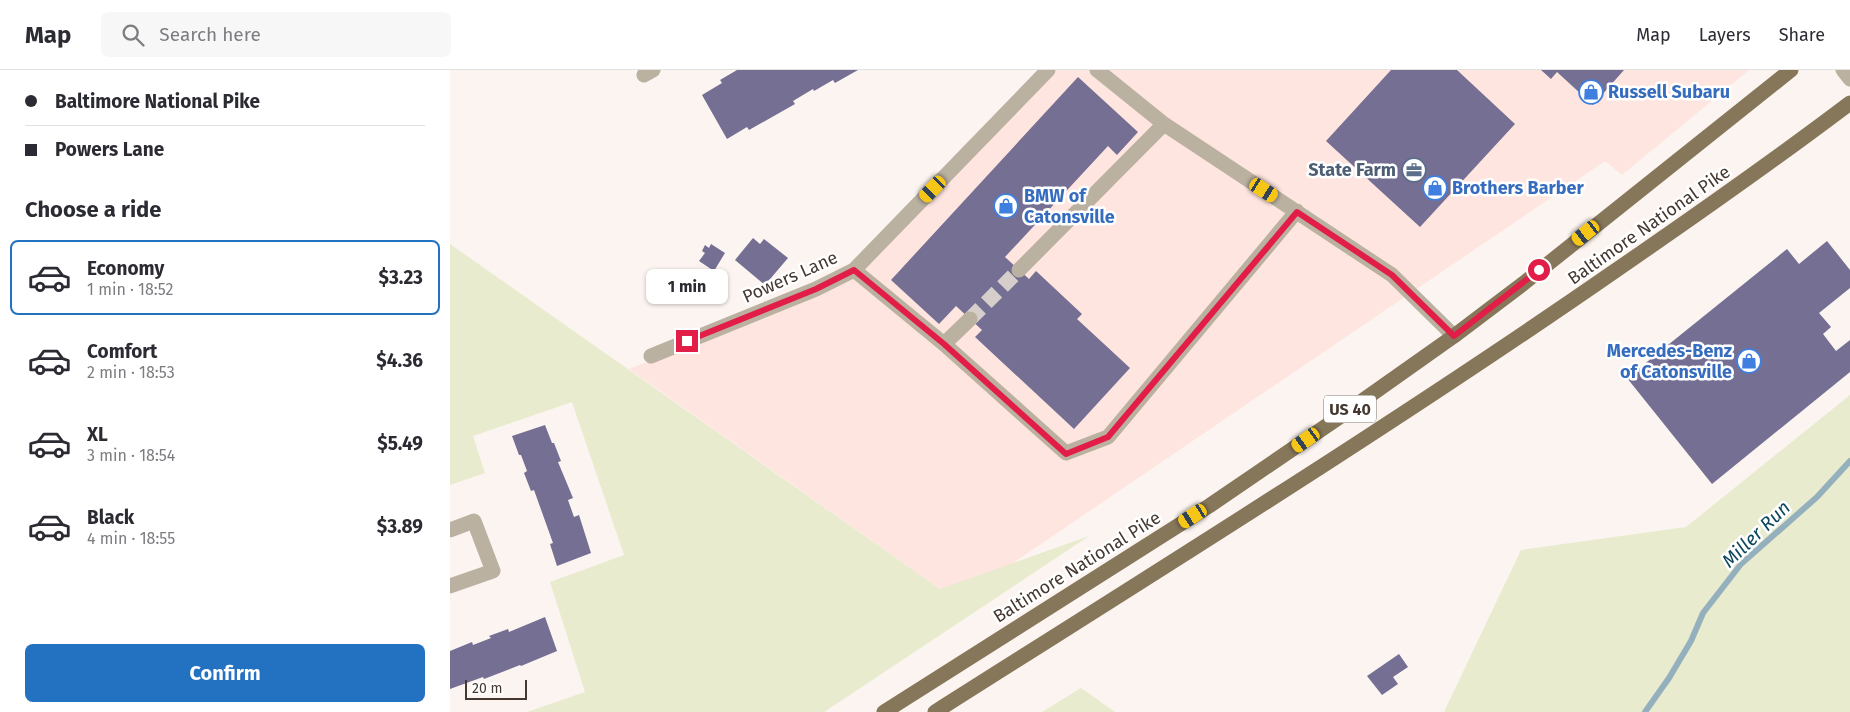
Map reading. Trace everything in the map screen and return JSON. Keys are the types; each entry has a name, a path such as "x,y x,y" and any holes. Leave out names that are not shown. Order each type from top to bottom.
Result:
{"main road":[{"name":"Baltimore National Pike","path":"884,712 1209,506 1454,336 1524,283 1791,70"},
{"name":"Baltimore National Pike","path":"935,712 1479,364 1732,190 1850,103"}],"street":[{"name":"Powers Lane","path":"651,356 816,289 854,270 1048,70"},
{"path":"1098,70 1164,124 1392,275 1454,336"},
{"path":"1843,70 1850,79"},
{"path":"1019,270 1164,124"},
{"path":"854,270 944,344 1066,454 1108,437 1297,212"},
{"path":"944,344 970,319"},
{"path":"450,530 474,521 492,571 450,586"}],"shaded area":[{"path":"1055,70 1749,70 1622,175 1605,161 957,601 629,369 818,295"}],"green space":[{"path":"450,244 940,589 1089,536 824,712 527,712 585,692 550,582 624,555 572,402 473,436 485,473 450,485"},
{"path":"1850,395 1850,712 1444,712 1521,550 1686,527"},
{"path":"1081,688 1115,712 1042,712"}],"building":[{"path":"737,70 858,70 835,83 833,80 814,91 813,89 793,101 795,104 749,130 747,127 727,139 702,95 722,83 720,80"},
{"path":"1391,70 1457,70 1515,124 1420,227 1326,141"},
{"name":"Russell Subaru","path":"1541,70 1624,70 1593,105 1557,72 1551,79"},
{"name":"BMW of Catonsville","path":"1078,77 1138,132 1117,155 1108,146 1005,257 1029,279 1036,271 1082,314 1077,319 1130,368 1074,429 975,337 982,330 956,306 939,324 891,280"},
{"path":"753,238 760,244 764,239 788,258 765,285 735,260"},
{"name":"Mercedes-Benz of Catonsville","path":"1827,241 1850,270 1850,288 1819,313 1831,327 1823,334 1836,351 1850,340 1850,372 1712,484 1627,378 1787,249 1799,264"},
{"path":"711,244 725,253 714,271 699,261 705,253 702,251 705,245 709,248"},
{"path":"545,425 561,461 558,462 573,498 568,500 574,517 579,515 591,553 557,566 550,544 553,543 534,490 531,491 524,473 527,471 512,436"},
{"path":"545,617 557,651 521,666 450,689 450,651 472,642 473,645 491,638 489,636 508,629 509,632"},
{"path":"1399,654 1408,667 1393,677 1398,684 1382,695 1367,676"}],"waterway":[{"name":"Miller Run","path":"1645,712 1669,678 1691,641 1703,613 1741,564 1817,497 1850,461"}],"tunnel":[{"path":"970,319 1019,270"}],"place":[{"name":"Russell Subaru","path":"1591,92"},
{"name":"State Farm","path":"1414,170"},
{"name":"Brothers Barber","path":"1435,188"},
{"name":"BMW of Catonsville","path":"1006,206"},
{"name":"Mercedes-Benz of Catonsville","path":"1749,361"}],"route":[{"path":"687,341 816,289 854,270 944,344 1066,454 1108,437 1297,212 1392,275 1454,336 1539,270"}]}
